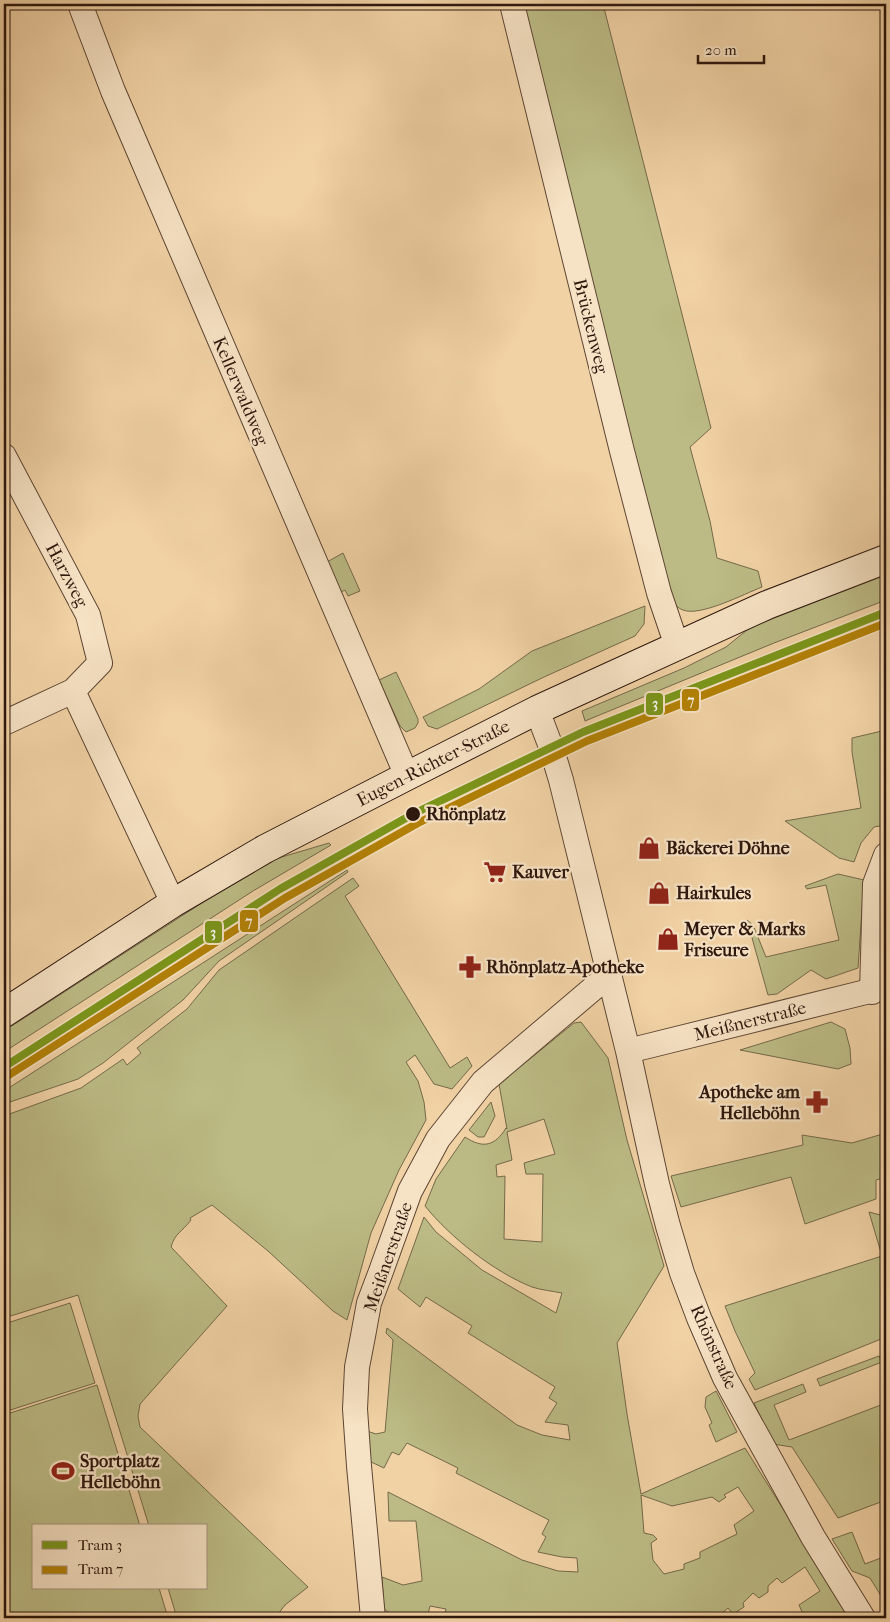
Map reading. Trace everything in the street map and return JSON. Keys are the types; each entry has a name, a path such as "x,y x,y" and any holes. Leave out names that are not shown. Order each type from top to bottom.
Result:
{"main road":[{"name":"Eugen-Richter-Straße","path":"4,1013 173,902 265,849 406,776 537,710 767,605 886,559"}],"street":[{"name":"Kellerwaldweg","path":"80,4 113,90 406,776"},
{"name":"Brückenweg","path":"512,4 622,451 659,593 677,646"},
{"name":"Harzweg","path":"4,456 88,615 100,663 73,691 4,723"},
{"path":"73,691 173,902"},
{"path":"537,710 560,774 628,1051"},
{"name":"Meißnerstraße","path":"628,1051 879,989 876,884 886,855"},
{"name":"Meißnerstraße","path":"373,1618 355,1408 357,1367 369,1303 410,1191 438,1139 483,1082 609,975"},
{"name":"Rhönstraße","path":"628,1051 668,1226 682,1273 714,1354 813,1537 863,1618"}],"shaded area":[{"path":"524,4 603,4 711,428 690,447 710,521 717,558 758,571 762,587 711,608 691,611 683,610 669,597"},
{"path":"343,553 360,591 348,596 345,590 341,592 327,562"},
{"path":"886,575 886,600 774,643 585,721 582,711 684,668 726,647 747,630"},
{"path":"645,606 644,624 635,636 544,677 437,729 428,726 423,717 479,689 532,651"},
{"path":"396,672 418,719 415,728 406,732 400,726 379,680"},
{"path":"882,731 886,825 874,827 861,843 854,862 839,858 785,821 861,808 852,752 852,738"},
{"path":"329,843 331,845 253,891 4,1052 4,1031 265,862"},
{"path":"347,870 348,872 219,961 183,1000 103,1063 78,1079 4,1104 4,1091"},
{"path":"838,874 864,880 858,968 826,979 811,970 777,994 768,995 747,920 753,925 766,957 839,940 826,885 807,889 805,886"},
{"path":"353,878 359,886 345,896 450,1068 467,1057 472,1066 452,1089 434,1084 415,1055 406,1062 418,1081 424,1102 426,1120 399,1170 371,1233 347,1320 333,1311 268,1251 212,1205 190,1218 191,1220 177,1235 171,1247 227,1306 140,1404 138,1416 140,1427 308,1587 285,1605 275,1618 177,1618 169,1590 208,1590 208,1524 148,1524 78,1295 4,1318 4,1116 81,1088 123,1059 127,1065 141,1053 137,1048 187,1009 219,970"},
{"path":"581,1022 608,1058 627,1140 664,1266 617,1343 641,1494 745,1448 851,1618 795,1618 803,1614 799,1605 820,1591 805,1567 782,1583 777,1578 768,1586 768,1592 759,1598 753,1593 743,1603 744,1607 733,1614 728,1608 719,1618 457,1618 445,1615 446,1609 430,1606 427,1618 397,1618 384,1609 382,1577 403,1585 422,1581 416,1521 389,1521 388,1492 522,1560 558,1571 578,1572 577,1558 538,1552 546,1537 542,1534 549,1520 456,1473 458,1468 407,1443 399,1455 392,1452 384,1468 369,1461 367,1431 376,1434 385,1432 393,1340 386,1333 387,1328 517,1425 542,1435 570,1440 568,1425 545,1422 557,1403 549,1398 555,1387 468,1333 472,1326 426,1297 420,1307 398,1289 424,1217 436,1232 482,1270 556,1313 562,1293 532,1287 488,1263 447,1230 425,1206 436,1179 465,1137 477,1143 488,1144 497,1139 507,1129 499,1084 574,1023","holes":["544,1119 555,1154 524,1163 526,1174 543,1174 542,1242 504,1239 505,1176 497,1177 496,1165 512,1160 507,1132","738,1487 754,1511 734,1525 737,1534 700,1552 700,1558 684,1564 684,1569 664,1574 653,1560 651,1543 657,1539 653,1535 644,1533 641,1495 672,1506 712,1497 719,1502 726,1497 724,1495"]},
{"path":"831,1022 845,1029 850,1048 851,1064 838,1069 740,1050"},
{"path":"491,1102 495,1116 484,1137 478,1137 469,1130"},
{"path":"886,1133 883,1178 876,1180 876,1199 805,1224 791,1177 681,1207 671,1176 803,1145 802,1135 852,1143"},
{"path":"869,1212 884,1216 886,1220 886,1337 755,1390 749,1379 755,1373 725,1306 882,1256"},
{"path":"70,1303 95,1383 4,1412 4,1324"},
{"path":"879,1356 882,1362 820,1386 817,1379"},
{"path":"803,1384 806,1392 774,1405 789,1440 886,1403 886,1500 838,1518 792,1447 773,1444 754,1403"},
{"name":"Sportplatz Helleböhn","path":"97,1385 139,1524 32,1524 32,1590 160,1590 168,1618 4,1618 4,1415"},
{"path":"716,1391 737,1432 716,1442 709,1425 712,1423 705,1407 706,1397"},
{"path":"852,1532 865,1564 886,1556 886,1604 870,1578 852,1571 832,1539"}],"tram line":[{"name":"3","path":"4,1067 280,889 413,814 583,732 886,612"},
{"name":"7","path":"9,1075 285,898 418,823 587,741 886,623"}],"place":[{"name":"Rhönplatz","path":"413,814"},
{"name":"Bäckerei Döhne","path":"649,848"},
{"name":"Kauver","path":"495,872"},
{"name":"Hairkules","path":"659,893"},
{"name":"Meyer & Marks Friseure","path":"668,939"},
{"name":"Rhönplatz-Apotheke","path":"470,967"},
{"name":"Apotheke am Helleböhn","path":"817,1102"},
{"name":"Sportplatz Helleböhn","path":"63,1471"}]}
